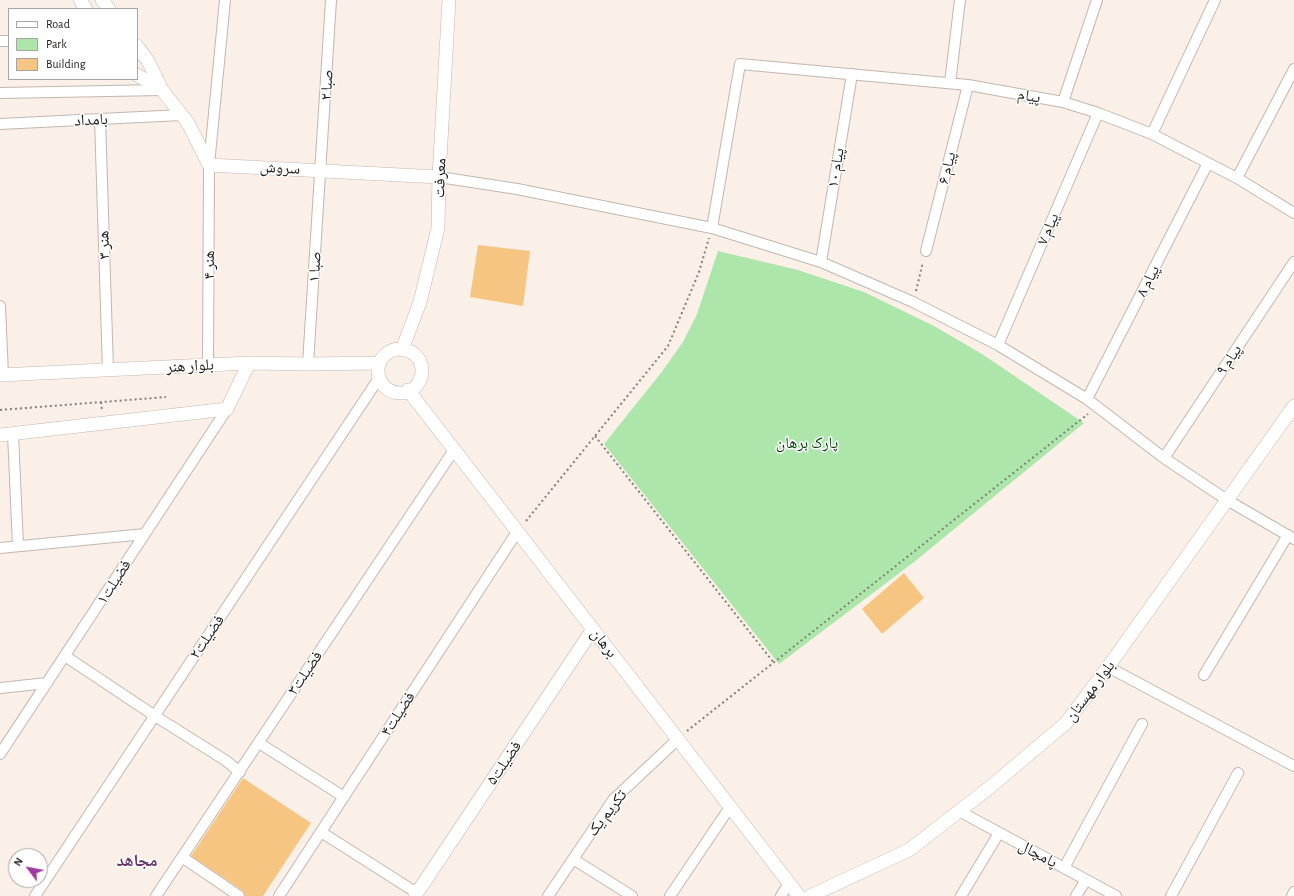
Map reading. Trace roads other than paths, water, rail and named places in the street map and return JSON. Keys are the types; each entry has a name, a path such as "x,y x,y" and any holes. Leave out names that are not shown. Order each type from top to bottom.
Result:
{"street":[{"path":"102,0 108,8"},
{"name":"هنر ۴","path":"208,365 210,164 225,0"},
{"name":"صبا ۲","path":"322,170 332,0"},
{"name":"معرفت","path":"402,350 420,302 438,228 439,177 449,0"},
{"path":"950,83 960,0"},
{"path":"1063,102 1097,0"},
{"path":"1152,134 1215,0"},
{"path":"138,47 148,61 162,90 188,123 210,164"},
{"name":"پیام","path":"712,228 740,64 968,85 1063,102 1098,113 1152,134 1237,178 1294,213"},
{"path":"1237,178 1294,70"},
{"name":"پیام ۱۰","path":"821,262 852,74"},
{"path":"138,76 162,90"},
{"name":"پیام ۶","path":"926,251 968,85"},
{"name":"بامداد","path":"0,93 162,90"},
{"name":"پیام ۷","path":"998,345 1098,113"},
{"name":"بامداد","path":"0,124 181,115"},
{"name":"هنر ۳","path":"100,119 108,370"},
{"name":"پیام ۸","path":"1087,399 1208,163"},
{"name":"سروش","path":"210,164 439,177"},
{"name":"صبا ۱","path":"308,364 322,170"},
{"path":"439,177 517,189 712,228 821,262 913,302 998,345 1087,399 1164,458 1227,500 1291,537 1204,675"},
{"name":"پیام ۹","path":"1164,458 1294,262"},
{"path":"0,306 2,375"},
{"path":"395,349 402,350 415,354 422,367 422,374 414,387 402,392 394,392 382,384 379,378 379,363 386,354 395,349"},
{"path":"0,435 227,409 249,363"},
{"name":"بلوار هنر","path":"2,375 249,363 379,363"},
{"name":"فضیلت۲","path":"35,896 379,378"},
{"name":"برهان","path":"408,390 799,896"},
{"name":"بلوار مهستان","path":"810,896 909,850 989,788 1066,723 1108,667 1294,406"},
{"name":"فضیلت۱","path":"0,754 227,409"},
{"path":"13,434 18,546"},
{"name":"فضیلت۳","path":"156,896 454,450"},
{"name":"فضیلت۴","path":"279,896 517,532"},
{"path":"0,548 145,534"},
{"name":"فضیلت۵","path":"416,894 593,629"},
{"path":"64,656 154,716 225,760 240,772"},
{"path":"1108,667 1294,766"},
{"path":"0,688 47,683"},
{"path":"1064,868 1142,724"},
{"name":"تکریم یک","path":"548,896 613,800 678,739"},
{"path":"259,743 344,797"},
{"path":"1171,896 1238,773"},
{"path":"670,896 730,807"},
{"name":"پامچال","path":"959,811 1116,896"},
{"path":"321,832 416,894"},
{"path":"961,896 999,833"},
{"path":"182,857 238,896"},
{"path":"573,858 632,896"},
{"path":"1076,896 1086,880"},
{"path":"781,896 789,883"},
{"path":"1292,896 1294,892"}],"district":[{"name":"مجاهد","path":"137,861"}],"park label":[{"name":"پارک برهان","path":"807,443"}]}
